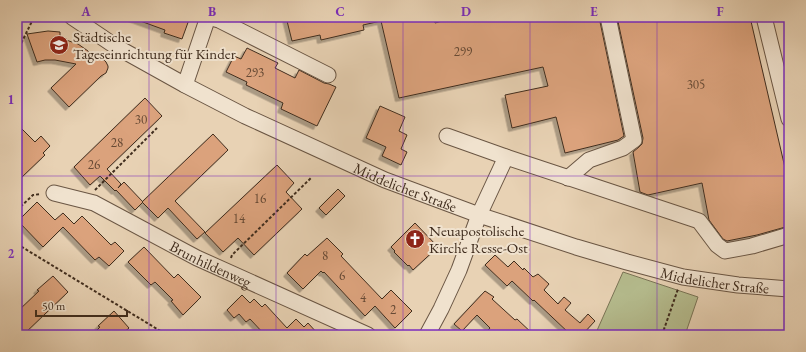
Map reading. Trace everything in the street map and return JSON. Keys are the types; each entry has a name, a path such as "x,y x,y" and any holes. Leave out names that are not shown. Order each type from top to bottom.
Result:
{"street":[{"name":"Middelicher Straße","path":"72,17 115,46 185,85 245,116 385,180 479,215 576,248 683,277 738,285 789,289"},
{"path":"185,85 208,17 219,20 328,74"},
{"path":"568,178 589,160 623,148 634,140 608,17"},
{"path":"764,17 789,120"},
{"path":"447,136 699,221 717,245 725,251 752,246 789,235"},
{"path":"427,335 459,270 479,215 506,157"},
{"name":"Brunhildenweg","path":"54,193 94,203 197,258 368,335"}],"path":[{"path":"17,52 34,17"},
{"path":"84,200 157,128"},
{"path":"226,270 232,255 312,177"},
{"path":"17,210 33,195 54,193"},
{"path":"17,244 167,335"},
{"path":"662,335 683,277"}],"green space":[{"path":"623,272 698,297 685,335 595,335"}],"building":[{"path":"132,17 190,17 182,39 164,33 165,30"},
{"path":"286,17 434,17 435,23 458,17 599,17 624,136 618,140 565,153 556,117 512,128 505,95 548,86 543,67 399,98 381,21 363,25 364,30 321,40 320,35 292,41"},
{"path":"617,17 750,17 789,185 789,226 757,235 727,241 723,239 709,220 702,183 648,195 640,192 633,152 642,144 643,138"},
{"path":"48,31 60,32 60,38 78,44 96,59 104,60 108,66 106,73 69,107 51,88 76,64 55,60 37,62 27,34"},
{"path":"247,48 278,63 275,68 295,78 299,70 324,83 336,87 317,126 281,109 283,103 246,85 247,82 226,72 234,56 241,59"},
{"path":"145,98 162,116 107,169 121,184 118,188 124,182 143,202 135,210 100,176 90,185 74,167"},
{"path":"380,106 405,117 399,131 407,135 401,149 407,152 401,165 382,156 386,147 366,138"},
{"path":"17,124 35,142 41,136 50,146 43,153 45,155 22,177 17,172"},
{"path":"213,134 228,150 175,201 205,232 197,239 168,208 158,218 142,202"},
{"path":"277,165 294,183 286,192 302,209 254,255 238,238 223,252 205,233"},
{"path":"338,189 345,196 326,215 319,208"},
{"path":"37,202 55,220 63,213 74,224 82,216 111,245 115,242 124,251 109,266 99,257 95,260 63,227 43,247 18,221"},
{"name":"Neuapostolische Kirche Resse-Ost","path":"415,223 438,247 413,270 394,252 395,251 391,247"},
{"path":"327,238 343,254 341,256 382,299 391,290 412,311 395,328 375,306 365,316 324,272 323,273 321,271 303,289 287,273 305,254 307,256"},
{"path":"144,247 174,278 178,274 201,297 183,315 171,301 173,300 155,282 151,285 128,262"},
{"path":"495,255 508,267 514,261 533,277 538,274 549,284 544,290 558,304 564,297 571,303 565,310 580,323 588,314 595,321 582,335 571,335 512,281 507,286 485,265"},
{"path":"53,276 68,292 23,335 17,335 17,312 39,291 37,290"},
{"path":"485,291 494,297 492,299 534,335 484,335 490,328 477,315 462,331 454,324"},
{"path":"242,295 250,303 254,299 262,307 265,304 287,328 296,319 304,327 308,323 319,335 265,335 250,319 246,322 239,314 234,318 227,310"},
{"path":"114,311 129,328 121,335 92,335 100,327 98,326"}],"place":[{"name":"Städtische Tageseinrichtung für Kinder","path":"59,45"},
{"name":"Neuapostolische Kirche Resse-Ost","path":"415,239"}]}
